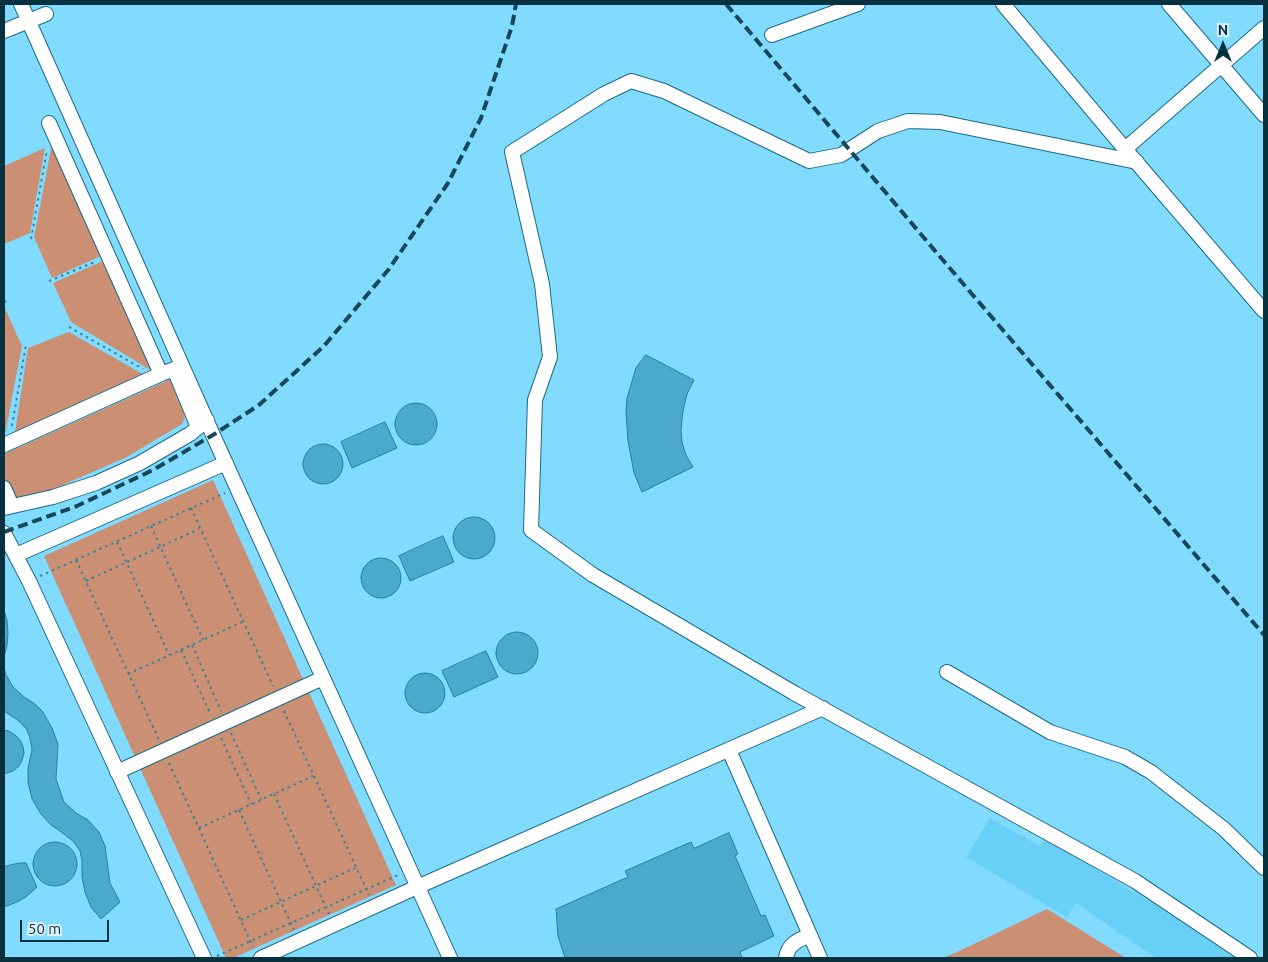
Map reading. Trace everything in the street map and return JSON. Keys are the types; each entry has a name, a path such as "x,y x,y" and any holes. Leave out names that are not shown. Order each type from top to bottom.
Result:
{"street":[{"path":"21,4 202,424"},
{"path":"772,35 858,4"},
{"path":"1003,4 1264,311"},
{"path":"1170,4 1264,115"},
{"path":"4,31 46,14"},
{"path":"1125,149 1264,28"},
{"path":"1137,162 940,122 908,121 878,131 841,155 809,161 664,91 631,81 604,94 512,152 542,284 550,357 535,400 531,530 593,575 823,708 1135,881 1250,958"},
{"path":"50,126 159,376"},
{"path":"7,443 174,369 202,424 226,463 450,958"},
{"path":"4,488 8,507 54,498 96,483 140,463 190,434 202,424"},
{"path":"16,555 226,463"},
{"path":"4,532 29,581 204,958"},
{"path":"947,672 1050,732 1125,758 1151,772 1224,830 1264,868"},
{"path":"117,772 323,678"},
{"path":"261,958 823,708"},
{"path":"729,750 820,958"},
{"path":"786,958 791,944 810,935"}],"path":[{"path":"31,239 50,126"},
{"path":"49,281 108,256"},
{"path":"68,327 159,376"},
{"path":"7,443 26,345"},
{"path":"29,581 237,487"},
{"path":"151,526 203,640"},
{"path":"86,582 200,529"},
{"path":"116,541 169,656"},
{"path":"128,674 243,622"},
{"path":"199,828 314,776"},
{"path":"274,794 334,925"},
{"path":"239,810 299,941"},
{"path":"241,920 356,868"},
{"path":"213,958 410,870"}],"shaded area":[{"path":"52,144 101,256 52,278 34,237"},
{"path":"45,148 30,233 4,244 4,166"},
{"path":"103,261 152,371 71,322 53,283"},
{"path":"4,306 22,346 4,439"},
{"path":"69,332 148,377 15,432 28,348"},
{"path":"171,379 184,407 185,413 182,424 127,457 49,491 20,498 13,495 4,477 4,454"},
{"path":"213,480 396,885 233,958 226,958 44,556"},
{"path":"990,818 1040,846 1045,838 1217,940 1243,958 1156,958 1076,903 1067,917 966,857"},
{"path":"1047,909 1126,958 943,958 955,953"}],"building":[{"path":"646,355 694,380 687,394 681,430 686,455 693,467 642,492 634,473 628,441 626,412 627,398 636,368"},
{"path":"416,403 431,409 437,424 431,439 416,445 401,439 395,424 401,409"},
{"path":"385,422 397,448 352,468 341,442"},
{"path":"327,444 334,447 340,453 343,464 342,472 334,481 327,484 319,484 312,481 304,472 303,460 306,453 315,445"},
{"path":"474,517 489,523 495,538 489,553 474,559 459,553 453,538 459,523"},
{"path":"443,536 454,562 410,581 399,556"},
{"path":"385,558 392,561 398,567 401,578 400,586 392,595 385,598 377,598 370,595 362,586 361,574 364,567 373,559"},
{"path":"4,611 8,633 4,657"},
{"path":"517,632 532,638 538,653 532,668 517,674 502,668 496,653 502,638"},
{"path":"486,651 498,677 454,697 442,671"},
{"path":"4,668 13,687 43,712 52,728 58,744 56,779 64,802 76,813 88,820 99,832 105,846 110,883 120,902 101,919 91,907 85,892 80,851 74,842 51,825 41,814 32,799 28,782 28,768 32,750 30,738 27,730 19,721 4,711"},
{"path":"429,673 436,676 442,682 445,693 444,701 436,710 429,713 421,713 414,710 406,701 405,689 408,682 417,674"},
{"path":"4,730 9,731 20,740 24,753 19,766 13,771 4,774"},
{"path":"729,833 738,854 735,856 761,916 765,915 774,936 740,952 742,957 740,958 565,958 558,936 556,909 628,877 625,871 691,842 694,848"},
{"path":"51,842 59,842 71,848 77,864 71,880 59,886 51,886 39,880 33,868 33,860 39,848"},
{"path":"26,863 37,887 26,897 4,907 4,867"}],"railway":[{"path":"4,532 77,506 153,470 213,435 259,405 324,346 389,269 448,183 481,118 512,26 516,4"},
{"path":"726,4 1264,635"}]}
